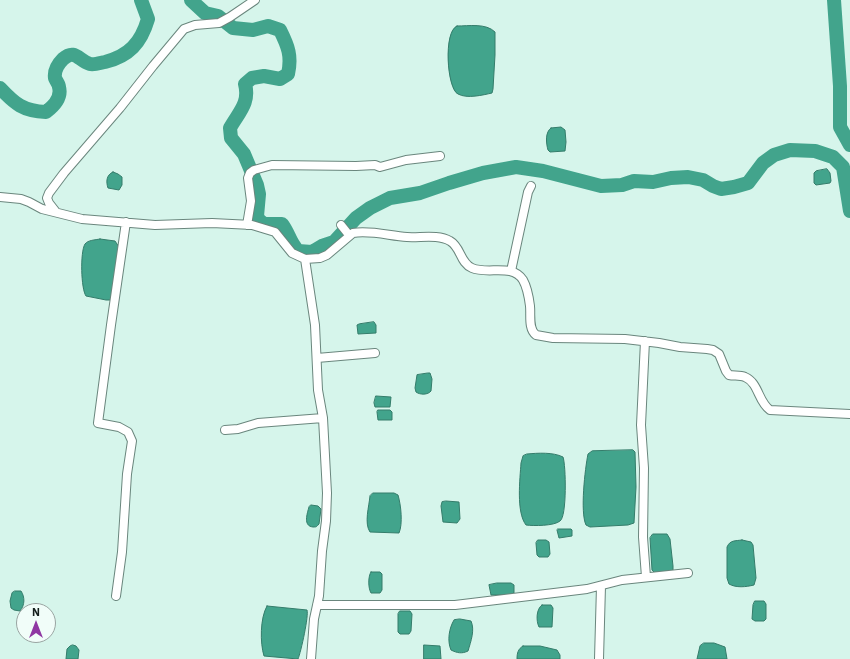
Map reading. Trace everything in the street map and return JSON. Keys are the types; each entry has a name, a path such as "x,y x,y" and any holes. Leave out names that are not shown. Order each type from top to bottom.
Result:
{"street":[{"path":"56,212 48,203 47,198 49,193 64,173 120,108 176,37 188,26 219,23 254,0"},
{"path":"247,225 251,201 248,182 252,172 272,165 374,165 380,167 406,160 440,156"},
{"path":"511,271 528,192 531,186"},
{"path":"0,197 21,199 42,210 82,219 155,225 219,223 247,225 275,232 292,253 305,259 320,258 327,255 348,234 357,232 445,239 455,244 466,264 471,268 511,271 519,275 524,283 530,306 531,328 536,335 553,338 619,338 668,344 680,347 707,349 716,352 721,357 727,373 731,376 741,376 749,380 755,387 762,402 770,410 850,414"},
{"path":"116,596 122,552 127,474 132,441 128,432 119,427 98,423 126,222"},
{"path":"341,225 348,234"},
{"path":"305,259 312,306 317,358 318,390 323,418 327,494 326,521 317,605 314,619 311,659"},
{"path":"645,341 642,426 644,468 643,537 646,577"},
{"path":"317,358 376,353"},
{"path":"225,430 238,429 258,423 323,418"},
{"path":"317,605 455,605 601,586 622,580 688,574"},
{"path":"599,659 601,586"}],"shaded area":[{"path":"457,26 482,26 495,32 492,93 466,96 458,94 454,90 449,72 448,48 453,30"},
{"path":"561,127 565,130 565,151 550,152 548,150 546,141 548,132 551,128"},
{"path":"827,169 830,173 830,183 816,185 814,183 814,173 816,171"},
{"path":"113,172 122,177 122,185 119,190 108,188 107,179"},
{"path":"100,239 115,241 119,247 112,300 86,296 84,292 82,279 83,248 88,242"},
{"path":"374,322 376,325 376,333 358,334 357,325"},
{"path":"430,373 432,379 431,391 426,394 416,392 415,388 417,375"},
{"path":"376,396 391,397 390,407 375,407 374,403"},
{"path":"378,410 390,410 392,412 392,420 378,420"},
{"path":"633,450 635,452 636,487 634,523 628,525 590,527 586,525 583,511 583,501 584,480 588,454 592,451"},
{"path":"541,453 559,455 563,457 565,501 562,517 557,523 534,526 526,525 523,519 519,495 520,478 523,456 527,454"},
{"path":"373,493 394,493 398,495 401,514 399,533 370,532 367,524 367,515 370,496"},
{"path":"442,502 459,502 460,519 457,523 443,522 441,506"},
{"path":"311,505 318,506 321,509 319,524 316,527 310,526 306,519 309,507"},
{"path":"558,529 571,529 572,536 559,538"},
{"path":"653,534 667,534 670,539 673,571 669,573 655,573 652,570 650,538"},
{"path":"538,540 546,540 549,542 550,554 548,557 539,557 537,555 536,543"},
{"path":"742,540 751,542 753,545 756,578 754,585 738,587 729,584 727,578 727,547 731,542"},
{"path":"371,572 380,572 382,574 382,590 380,593 371,593 370,591 369,579"},
{"path":"497,583 511,583 514,585 514,593 508,595 491,595 489,585"},
{"path":"15,591 21,591 23,596 24,603 16,603 16,610 11,608 10,601 12,593"},
{"path":"755,601 764,601 766,604 766,619 764,621 755,621 752,619 753,605"},
{"path":"542,605 551,605 553,608 552,627 539,627 537,615"},
{"path":"267,606 307,610 307,619 298,659 264,656 261,631 263,617"},
{"path":"400,611 410,611 412,614 411,631 409,634 400,634 398,632 398,614"},
{"path":"460,619 471,621 473,628 468,651 462,653 451,650 449,639 452,623 454,620"},
{"path":"704,643 714,643 725,647 727,659 697,659 700,646"},
{"path":"73,645 79,650 78,659 66,659 67,649"},
{"path":"424,645 440,646 441,659 424,659"},
{"path":"523,646 540,646 557,650 560,655 560,659 517,659 518,651"}],"waterway":[{"path":"0,88 20,106 31,110 46,112 54,104 59,95 59,85 55,78 55,73 58,65 63,59 67,56 74,55 90,64 97,64 121,56 138,42 148,19 141,0"},
{"path":"191,0 205,13 218,16 233,28 253,30 268,26 280,30 285,41 290,62 288,74 280,79 264,76 252,78 245,84 245,102 230,128 231,138 244,154 257,185 259,194 257,216 259,220 264,224 282,224 298,251 312,252 322,246 334,242 356,218 370,208 390,198 420,193 483,173 516,167 543,171 601,186 622,185 634,181 653,182 671,178 688,177 703,180 721,189 748,183 763,163 774,155 790,150 815,151 833,157 843,167 850,211"},
{"path":"834,0 840,86 840,127 850,145"}]}
